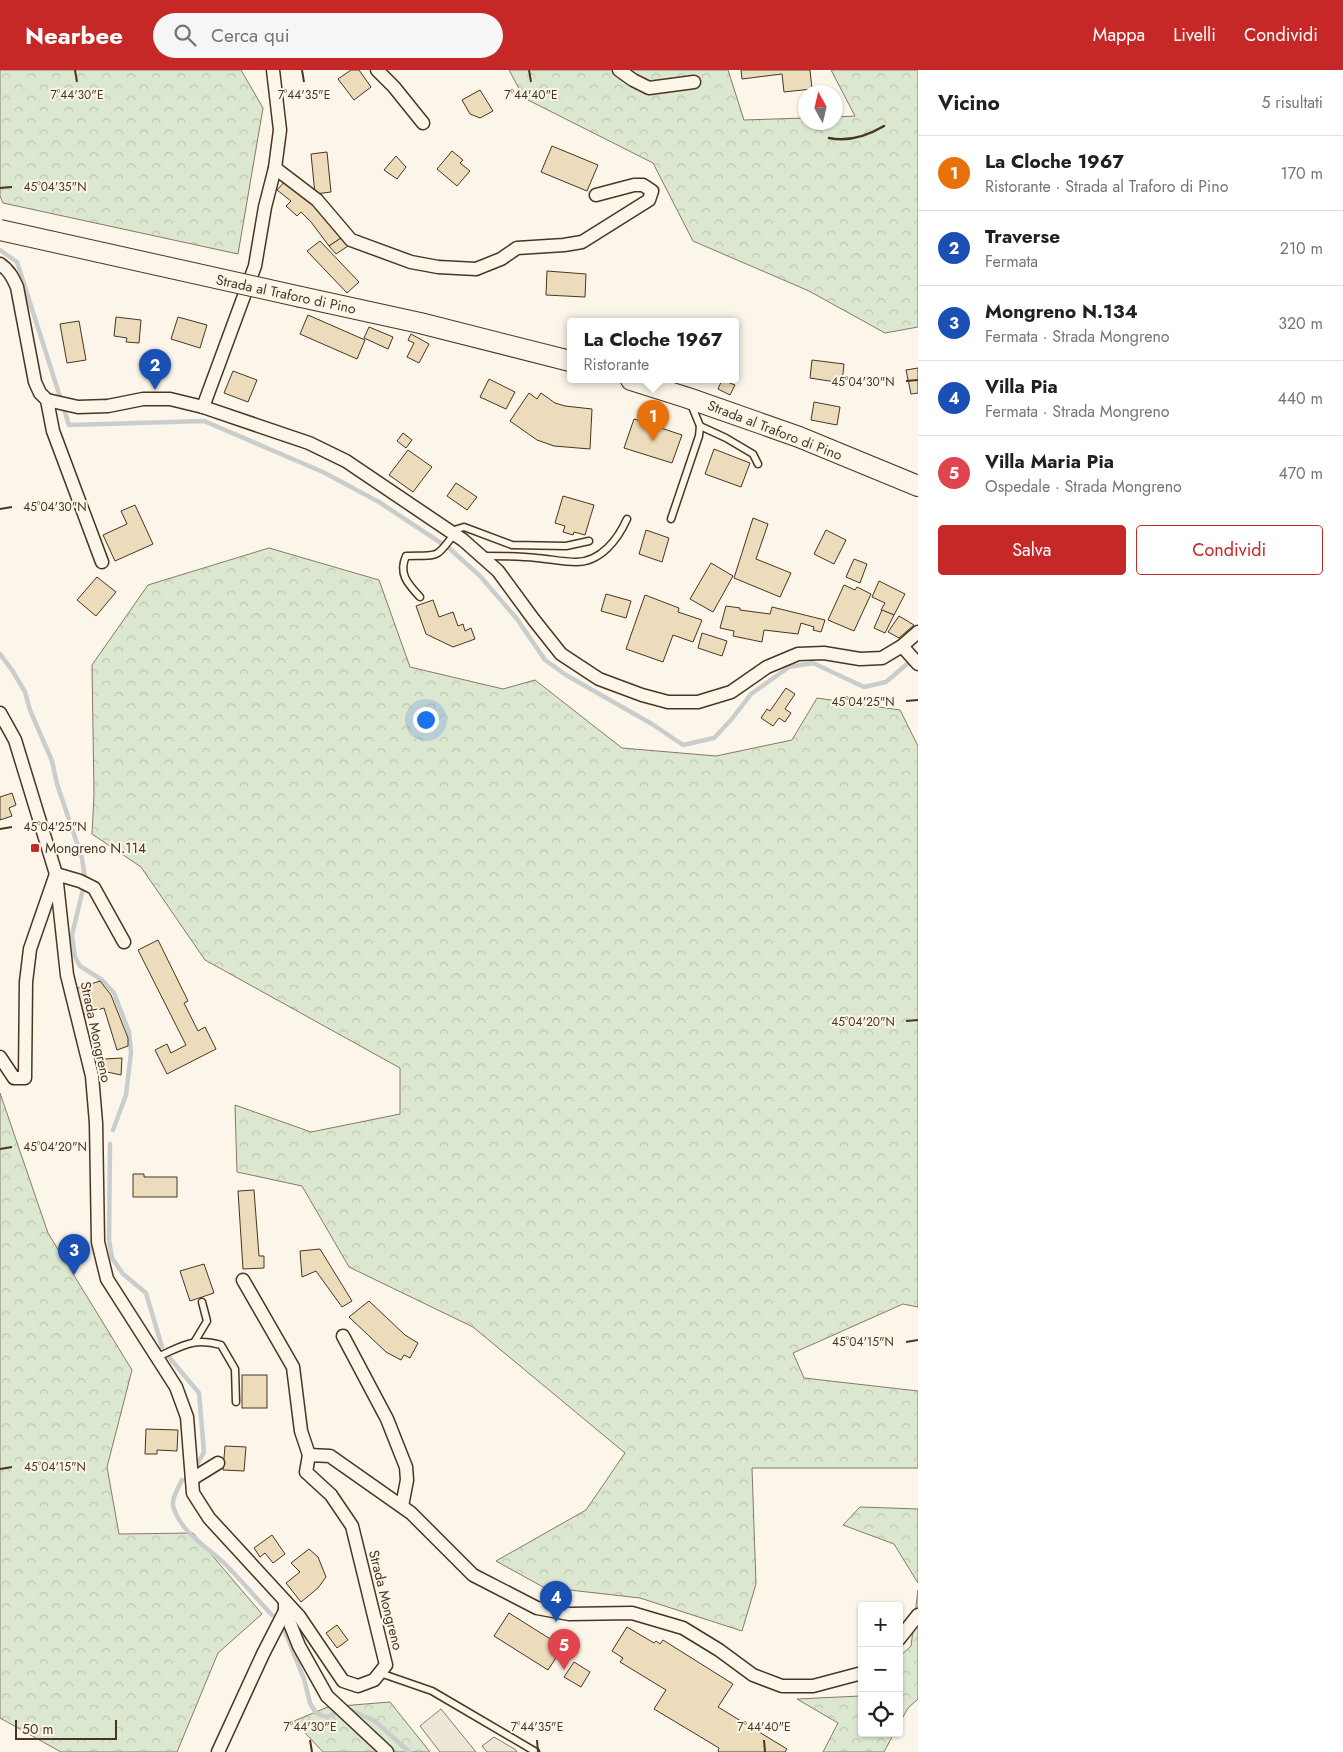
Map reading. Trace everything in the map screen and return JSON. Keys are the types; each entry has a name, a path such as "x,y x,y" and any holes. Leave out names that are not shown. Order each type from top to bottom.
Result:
{"main road":[{"name":"Strada al Traforo di Pino","path":"0,230 420,323 567,361"},
{"name":"Strada al Traforo di Pino","path":"640,383 799,437 918,486"}],"street":[{"path":"203,406 255,266 265,207 275,168 280,130 273,70"},
{"path":"377,70 394,86 423,123"},
{"path":"619,70 649,88 694,82"},
{"path":"275,168 317,200 351,240 411,262 438,267 476,269 500,259 517,248 582,242 649,200 652,191 643,185 634,185 596,195"},
{"path":"0,264 6,268 17,287 35,382 40,393 50,401 78,408 108,406 143,399 170,399 203,406 309,443 346,461 481,556 498,571 561,654 599,679 642,695 668,702 698,702 731,692 767,667 798,654 824,653 860,659 882,658 903,648 918,632"},
{"path":"50,401 53,431 102,562"},
{"path":"903,648 918,664"},
{"name":"Strada Mongreno","path":"0,713 16,740 56,874 68,976 92,1076 96,1124 98,1242 107,1278 176,1387 187,1417 193,1493 209,1518 285,1605 299,1616 343,1681 358,1686 374,1680 386,1665 352,1526 331,1494 306,1472 309,1454"},
{"path":"0,1057 14,1078 25,1078 26,982 30,949 56,874 94,888 124,942"},
{"path":"243,1280 293,1367 301,1431 309,1454 330,1456 402,1506 474,1575 537,1608 569,1614 632,1613 683,1628 719,1650 753,1675 782,1686 814,1686 858,1675"},
{"path":"343,1336 387,1419 406,1467 407,1480 402,1506"},
{"path":"192,1479 218,1464"},
{"path":"218,1752 285,1605"},
{"path":"285,1605 299,1646 327,1696 387,1752"},
{"path":"903,1634 918,1615"}],"lane":[{"path":"671,519 699,436 700,426 696,412 688,398"},
{"path":"700,426 726,438 753,454 758,464"},
{"path":"481,556 512,556 578,562 594,557 611,546 627,519"},
{"path":"420,597 408,584 403,572 402,564 406,556 433,556 442,551 451,535 464,527 512,546 566,546 589,540"},
{"path":"195,1341 207,1321 202,1302"},
{"path":"157,1357 195,1341 207,1341 222,1345 235,1369 236,1402"},
{"path":"380,1674 432,1692 536,1752"}],"green space":[{"path":"0,70 241,70 263,108 238,254 3,203 0,196"},
{"path":"509,70 728,70 744,120 798,118 798,130 843,130 843,117 855,116 843,93 843,85 839,85 831,70 918,70 918,327 885,333 809,291 693,241 653,163 524,98"},
{"path":"269,548 379,580 410,667 503,689 535,680 622,748 716,756 792,740 817,698 900,710 918,746 918,1307 903,1304 793,1353 804,1378 918,1391 918,1468 752,1468 756,1584 742,1631 640,1598 543,1587 496,1561 586,1510 625,1453 473,1327 349,1267 302,1186 237,1172 235,1105 311,1132 400,1114 400,1068 205,960 141,867 92,834 94,795 92,665 148,585"},
{"path":"0,1093 48,1233 132,1370 107,1467 119,1534 193,1533 262,1614 218,1653 177,1752 61,1752 0,1718"},
{"path":"860,1507 918,1509 918,1583 894,1544 843,1525"},
{"path":"918,1590 918,1699 908,1708 903,1717 903,1653 911,1646"},
{"path":"858,1696 858,1737 892,1737 884,1752 823,1752 838,1723 797,1699"},
{"path":"390,1702 430,1752 323,1752 294,1721 328,1707"}],"shaded area":[{"path":"441,1709 476,1752 440,1752 420,1726"},
{"path":"494,1737 517,1752 487,1752 482,1746"}],"building":[{"path":"351,70 359,70 371,87 354,100 338,79"},
{"path":"741,70 810,70 812,85 798,85 798,90 784,92 782,74 742,79"},
{"path":"480,90 493,111 480,118 470,114 462,100"},
{"path":"552,146 598,165 587,191 541,172"},
{"path":"452,151 463,160 460,163 470,171 457,186 437,169"},
{"path":"327,152 331,192 315,194 311,154"},
{"path":"396,156 406,167 397,179 384,170"},
{"path":"287,179 327,218 341,238 329,246 301,212 297,216 286,206 291,201 277,190"},
{"path":"341,238 348,246 336,254 329,246"},
{"path":"320,241 359,282 347,293 307,251"},
{"path":"547,271 586,274 585,297 546,295"},
{"path":"308,315 365,340 357,359 300,334"},
{"path":"116,317 141,320 139,343 126,342 127,338 114,336"},
{"path":"178,317 207,325 200,348 171,339"},
{"path":"79,321 86,360 67,363 60,324"},
{"path":"369,327 393,337 388,349 364,338"},
{"path":"411,334 429,344 419,363 407,357 414,343 408,340"},
{"path":"812,360 844,364 842,383 810,378"},
{"path":"918,368 918,393 911,394 906,370"},
{"path":"233,371 257,380 248,402 224,393"},
{"path":"489,379 515,392 506,409 480,397"},
{"path":"721,383 735,385 730,395 718,389"},
{"path":"529,393 537,399 541,393 555,403 592,409 590,449 554,446 537,440 510,421"},
{"path":"814,402 840,407 837,425 811,420"},
{"path":"634,419 682,435 672,463 624,448"},
{"path":"403,433 412,440 406,448 397,441"},
{"path":"714,449 750,463 741,487 705,474"},
{"path":"408,450 432,467 413,492 389,475"},
{"path":"456,483 477,497 467,510 447,496"},
{"path":"563,496 594,505 585,535 574,532 573,535 563,532 565,526 555,523"},
{"path":"135,505 153,544 115,561 103,535 127,524 121,511"},
{"path":"753,518 768,524 756,559 791,573 780,597 734,578"},
{"path":"646,530 669,538 662,562 639,554"},
{"path":"826,530 846,540 834,564 814,554"},
{"path":"854,559 867,564 860,583 846,577"},
{"path":"711,563 733,576 713,612 690,599"},
{"path":"97,577 116,592 96,616 77,600"},
{"path":"879,581 905,594 894,615 881,610 885,603 872,597"},
{"path":"844,585 855,590 857,587 871,594 854,631 828,620"},
{"path":"606,594 631,601 626,618 601,611"},
{"path":"645,595 679,608 678,612 702,620 693,642 673,635 663,662 626,649"},
{"path":"433,600 439,617 453,612 458,626 463,624 465,631 471,628 475,639 453,647 426,634 416,606"},
{"path":"726,606 770,614 772,607 825,620 821,632 813,630 814,627 801,623 798,634 764,630 762,642 733,636 734,631 720,628"},
{"path":"882,610 894,615 885,633 874,628"},
{"path":"899,616 914,625 899,638 888,632"},
{"path":"702,633 727,641 722,656 698,648"},
{"path":"786,688 795,694 785,709 791,713 785,722 779,718 773,726 761,718 767,709 770,711"},
{"path":"12,793 16,805 9,808 12,816 0,820 0,797"},
{"path":"158,940 188,1001 184,1003 198,1031 205,1027 216,1049 167,1074 155,1050 167,1044 171,1053 186,1045 138,950"},
{"path":"100,981 111,995 128,1038 128,1046 117,1050 104,1008 82,1015 75,989"},
{"path":"97,1032 104,1059 122,1058 121,1075 107,1072 96,1075 86,1035"},
{"path":"133,1174 144,1174 144,1177 177,1177 177,1197 133,1197"},
{"path":"254,1190 259,1256 264,1256 264,1268 243,1269 238,1191"},
{"path":"320,1249 352,1301 342,1307 316,1271 302,1277 300,1251"},
{"path":"204,1264 214,1293 190,1301 180,1271"},
{"path":"369,1301 405,1335 418,1343 410,1358 404,1355 401,1360 386,1352 349,1317"},
{"path":"242,1375 267,1375 267,1408 242,1408"},
{"path":"146,1429 178,1430 177,1451 157,1450 157,1454 145,1454"},
{"path":"225,1446 246,1447 244,1471 223,1470"},
{"path":"272,1535 285,1554 273,1563 265,1553 260,1557 254,1548"},
{"path":"309,1549 318,1557 326,1577 318,1588 301,1602 286,1583 300,1572 291,1563"},
{"path":"509,1613 563,1647 548,1670 494,1636"},
{"path":"337,1625 348,1640 337,1648 326,1633"},
{"path":"627,1627 654,1643 656,1641 660,1644 663,1640 733,1684 718,1707 787,1749 785,1752 719,1752 719,1748 654,1709 666,1690 620,1662 623,1658 612,1651"},
{"path":"574,1662 590,1672 581,1687 564,1677"}],"waterway":[{"path":"0,250 17,262 69,425 204,421 323,472 379,502 450,549 480,576 517,619 545,660 566,675 652,724 683,745 714,738 751,694 789,667 813,663 864,687 886,682 913,659"},
{"path":"0,654 25,692 30,710 52,761 57,784 82,858 85,879"},
{"path":"83,889 72,935 75,957 80,966 102,980 114,993 129,1032 131,1053 126,1095 113,1130"},
{"path":"110,1144 109,1240 112,1258 123,1274 146,1293 162,1347"},
{"path":"168,1356 199,1393 204,1452 198,1463"},
{"path":"182,1480 173,1502 178,1518 189,1532 224,1563 272,1615"},
{"path":"283,1627 304,1679 310,1703 316,1713 326,1717 334,1714"},
{"path":"348,1709 375,1721 409,1752"}],"wall":[{"path":"829,138 857,137 871,133 884,126"}],"place":[{"name":"Traverse","path":"155,390"},
{"name":"La Cloche 1967","path":"653,441"},
{"name":"Mongreno N.114","path":"35,848"},
{"name":"Mongreno N.134","path":"74,1275"},
{"name":"Villa Pia","path":"556,1622"},
{"name":"Villa Maria Pia","path":"564,1670"}]}
